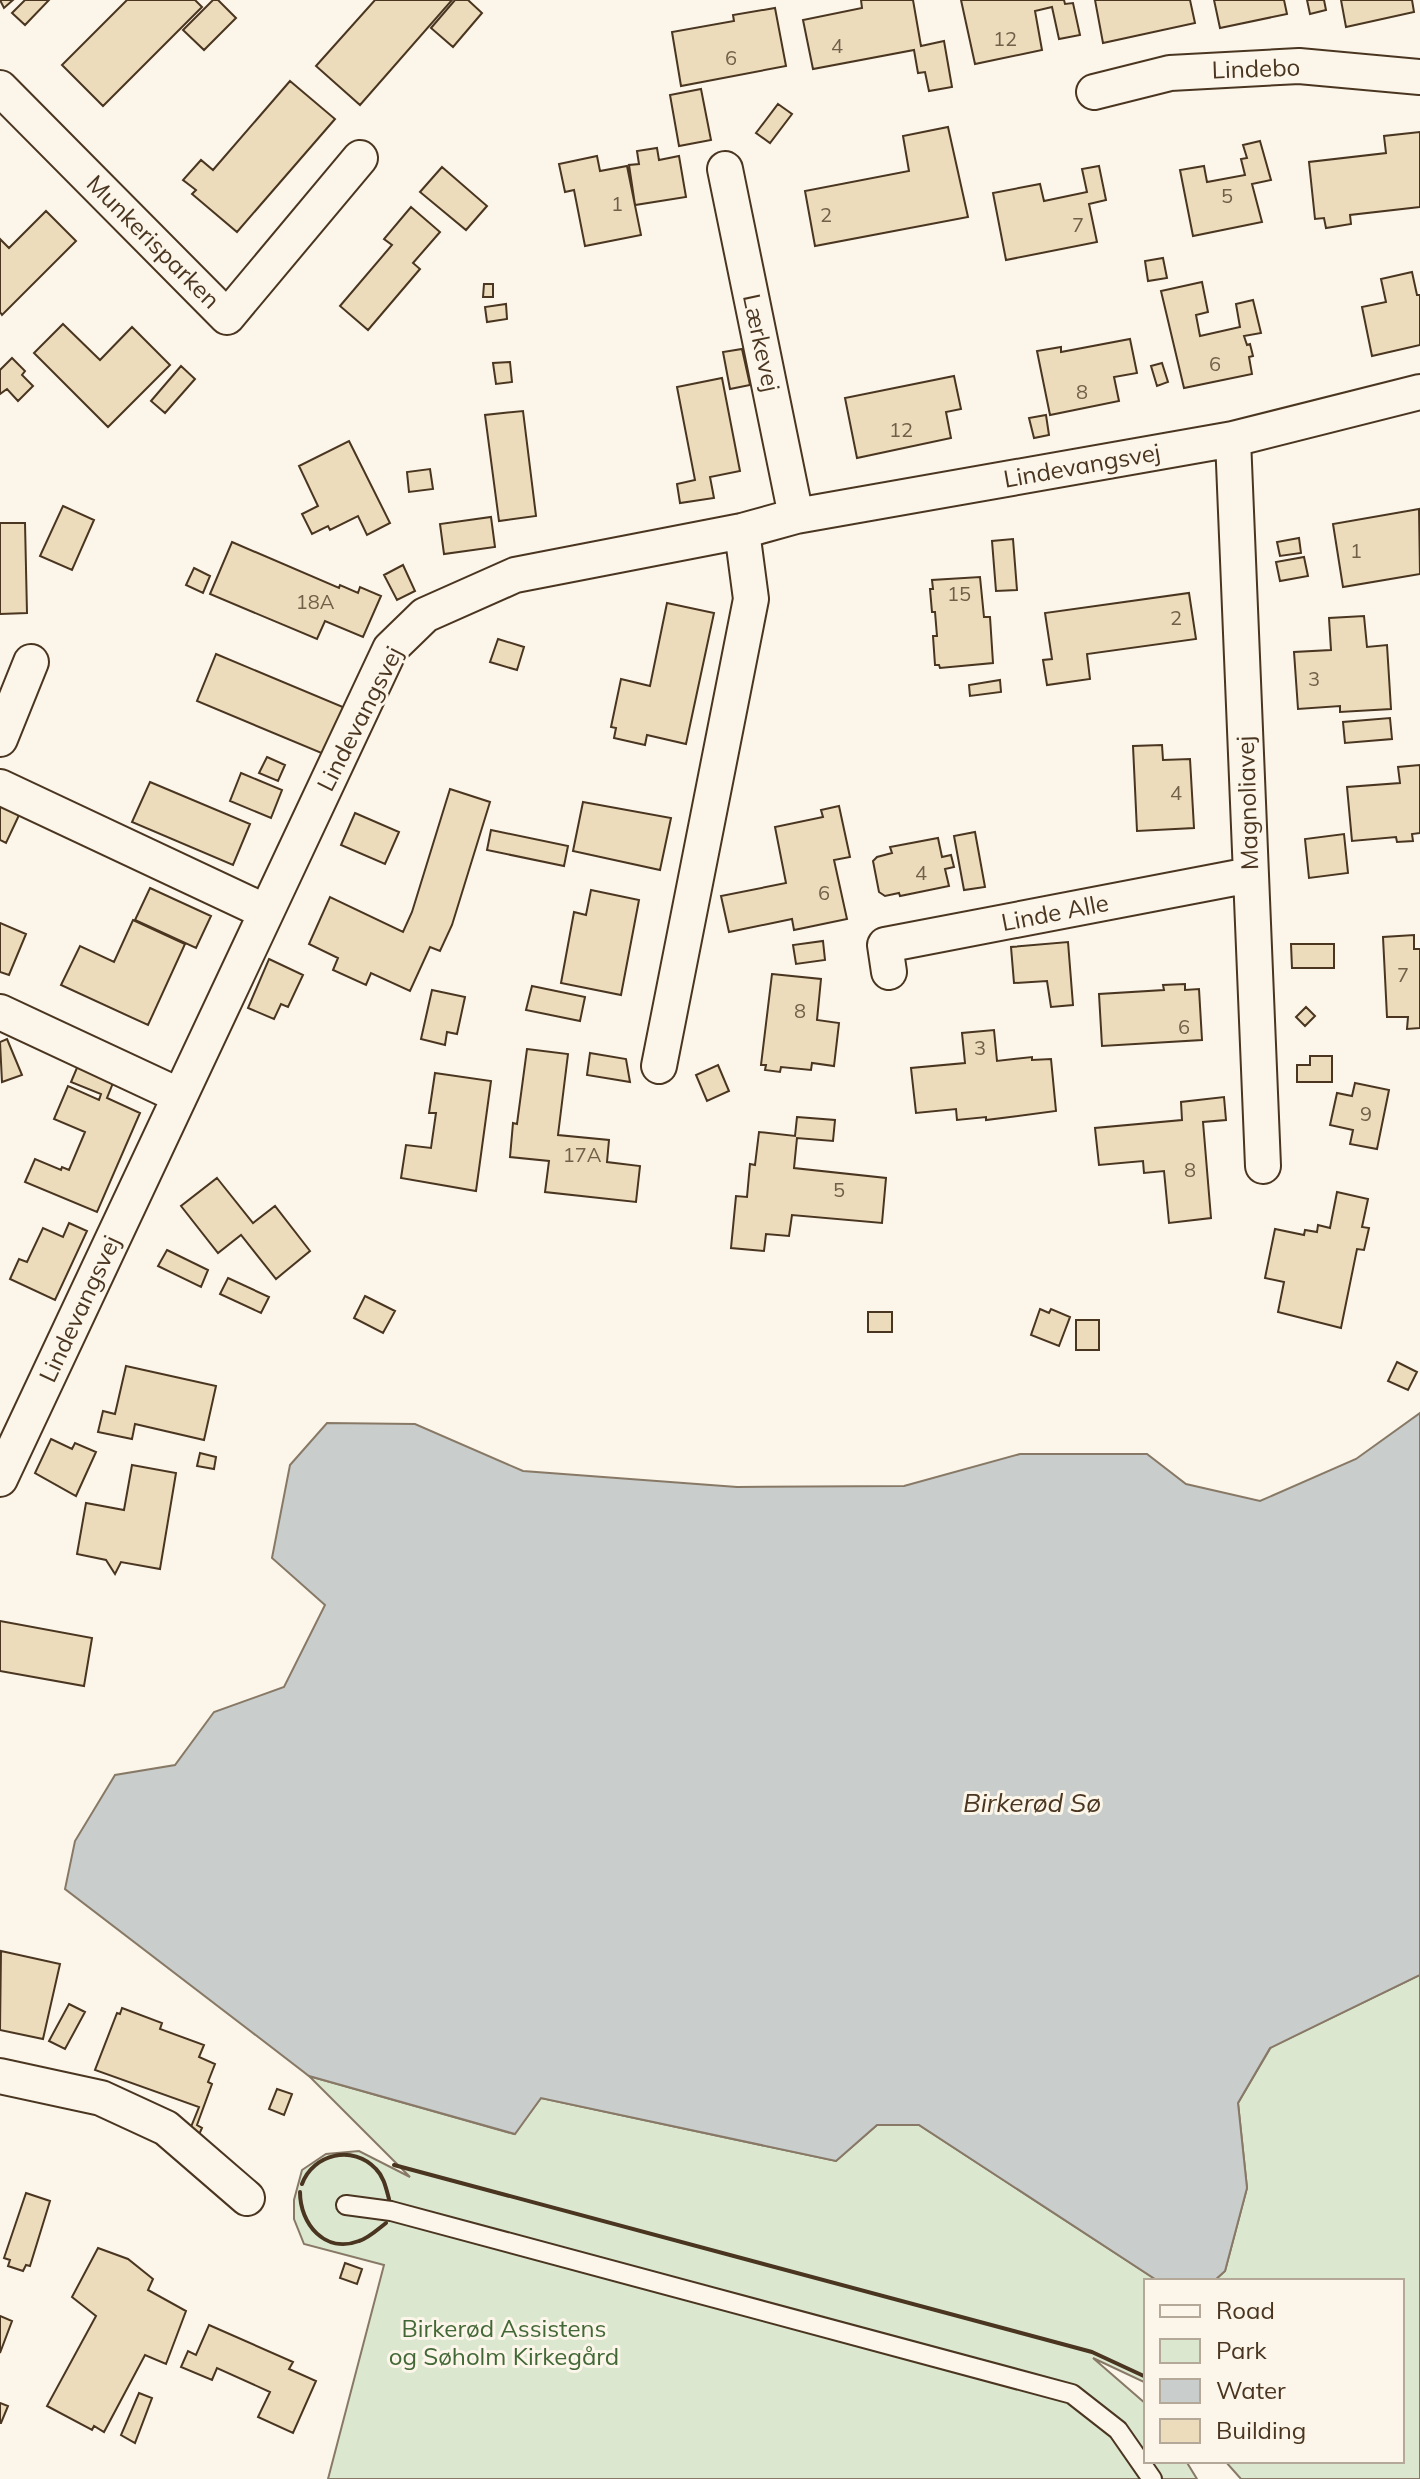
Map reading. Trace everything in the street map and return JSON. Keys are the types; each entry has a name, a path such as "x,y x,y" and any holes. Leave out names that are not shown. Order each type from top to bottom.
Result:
{"street":[{"name":"Lindebo","path":"1094,92 1170,73 1299,66 1420,77"},
{"name":"Munkerisparken","path":"0,88 227,317 360,158"},
{"name":"Lærkevej","path":"725,169 796,516"},
{"name":"Lindevangsvej","path":"0,1479 390,649 425,615 515,575 742,531 796,516 1233,439 1420,392"},
{"name":"Magnoliavej","path":"1233,439 1263,1166"},
{"path":"659,1066 751,599 742,531"},
{"path":"0,739 31,662"},
{"path":"0,787 266,912"},
{"name":"Linde Alle","path":"889,972 885,945 1250,875"},
{"path":"0,1012 180,1096"},
{"path":"0,2076 101,2098 166,2128 247,2198"}],"lane":[{"path":"346,2205 391,2211 1072,2394 1118,2430 1152,2479"}],"green space":[{"path":"1420,1975 1420,2479 1241,2479 1227,2463 1404,2463 1404,2279 1216,2279 1225,2271 1247,2188 1238,2103 1271,2047"},
{"name":"Birkerød Assistens og Søholm Kirkegård","path":"309,2076 514,2134 541,2098 836,2161 877,2125 919,2125 1155,2279 1144,2279 1144,2382 1093,2358 1144,2402 1144,2463 1187,2463 1197,2479 328,2479 384,2265 304,2244 294,2219 294,2200 302,2170 326,2154 359,2151 410,2177"}],"water":[{"name":"Birkerød Sø","path":"1420,1413 1420,1975 1270,2048 1238,2103 1247,2188 1225,2271 1216,2279 1155,2279 919,2125 877,2125 836,2161 541,2098 515,2134 309,2076 65,1889 75,1841 115,1775 175,1765 214,1712 284,1687 325,1605 272,1558 290,1465 327,1423 415,1424 523,1471 737,1487 904,1486 1020,1454 1147,1454 1186,1484 1260,1501 1356,1459"}],"building":[{"path":"0,0 13,0 4,8"},
{"path":"25,0 49,0 25,25 12,13"},
{"path":"127,0 195,0 202,7 103,106 62,65"},
{"path":"213,0 218,0 236,18 204,50 183,30"},
{"path":"375,0 452,0 360,105 316,66"},
{"path":"455,0 468,0 482,13 453,47 431,28"},
{"path":"861,0 913,0 921,46 944,41 952,87 929,91 925,72 918,73 914,50 813,69 803,20 862,8"},
{"path":"961,0 1064,0 1065,4 1073,3 1080,35 1059,39 1052,7 1035,11 1042,50 975,64"},
{"path":"1095,0 1190,0 1195,23 1103,43"},
{"path":"1214,0 1284,0 1287,14 1220,28"},
{"path":"1307,0 1324,0 1326,10 1310,14"},
{"path":"1341,0 1412,0 1414,12 1346,27"},
{"path":"775,8 786,66 681,86 672,32 734,21 733,15"},
{"path":"290,81 335,119 237,232 192,194 196,190 183,180 201,160 213,170"},
{"path":"701,89 711,140 679,146 670,95"},
{"path":"778,104 792,114 770,143 756,133"},
{"path":"948,127 968,217 815,246 805,191 909,171 903,136"},
{"path":"1420,132 1420,207 1350,215 1351,224 1326,228 1324,218 1315,219 1309,162 1386,153 1384,136"},
{"path":"1260,141 1271,180 1252,184 1262,222 1193,236 1180,170 1204,166 1207,182 1245,175 1241,159 1247,158 1243,145"},
{"path":"657,148 659,160 679,156 686,197 635,205 629,165 639,164 637,151"},
{"path":"597,156 600,171 627,166 641,235 585,246 574,190 565,192 559,164"},
{"path":"1099,166 1106,200 1089,204 1097,242 1006,260 993,193 1040,184 1044,201 1087,192 1082,169"},
{"path":"442,167 487,206 466,230 420,192"},
{"path":"411,207 440,232 413,263 420,269 368,330 340,306 392,245 384,239"},
{"path":"46,211 76,241 2,315 0,239 9,248"},
{"path":"1163,258 1167,278 1148,281 1145,261"},
{"path":"1412,272 1417,295 1420,295 1420,345 1372,356 1362,307 1386,302 1381,279"},
{"path":"1202,282 1208,312 1196,315 1200,336 1240,327 1236,304 1253,300 1261,333 1244,336 1253,356 1249,357 1252,374 1184,388 1161,291"},
{"path":"484,284 493,284 493,297 483,297"},
{"path":"506,304 507,319 487,322 485,307"},
{"path":"63,324 100,360 132,327 170,365 108,427 34,353"},
{"path":"1130,339 1137,373 1114,377 1119,401 1050,415 1037,351 1061,347 1061,352"},
{"path":"742,349 750,385 730,389 723,352"},
{"path":"12,358 25,371 22,375 33,386 18,401 7,389 0,394 0,370"},
{"path":"510,362 512,382 496,384 493,363"},
{"path":"1162,363 1168,382 1157,386 1151,366"},
{"path":"181,366 195,379 165,413 151,401"},
{"path":"954,376 961,409 946,412 951,438 857,458 845,398"},
{"path":"722,378 740,471 710,477 714,498 680,503 677,484 695,480 677,387"},
{"path":"523,411 536,516 499,521 485,415"},
{"path":"1046,415 1049,435 1034,438 1029,418"},
{"path":"349,441 390,523 367,535 358,516 330,530 328,526 312,534 302,514 318,506 299,466"},
{"path":"430,469 433,489 409,492 407,472"},
{"path":"63,506 94,520 72,570 40,556"},
{"path":"1419,509 1420,574 1343,587 1333,524"},
{"path":"491,517 495,547 444,554 440,524"},
{"path":"0,523 25,523 27,613 0,614"},
{"path":"1299,538 1301,553 1280,556 1277,542"},
{"path":"1013,539 1017,590 996,591 992,541"},
{"path":"232,542 339,588 340,585 358,593 360,587 381,596 363,637 325,621 317,639 210,594"},
{"path":"1304,557 1308,576 1280,581 1276,562"},
{"path":"403,565 415,591 397,600 384,575"},
{"path":"194,568 210,576 203,593 186,585"},
{"path":"980,577 984,617 990,617 993,663 940,668 935,665 933,636 937,636 935,612 932,612 932,580"},
{"path":"1189,593 1196,639 1087,654 1090,679 1047,685 1043,660 1052,659 1045,613"},
{"path":"667,603 714,613 686,744 647,735 645,745 614,738 616,728 611,727 621,679 650,686"},
{"path":"1364,616 1367,647 1387,645 1391,709 1340,712 1340,706 1298,709 1294,652 1331,650 1329,618"},
{"path":"498,639 524,647 517,670 490,662"},
{"path":"216,654 350,710 331,757 197,701"},
{"path":"1000,680 1001,692 970,696 969,685"},
{"path":"1390,718 1392,739 1345,743 1343,722"},
{"path":"1162,745 1163,760 1190,759 1194,828 1137,831 1133,746"},
{"path":"267,757 285,765 278,781 259,773"},
{"path":"1420,765 1420,833 1412,834 1413,841 1397,842 1396,837 1352,841 1347,787 1400,783 1398,767"},
{"path":"241,773 282,790 271,818 230,801"},
{"path":"150,782 250,824 233,865 132,822"},
{"path":"450,789 490,802 452,925 440,951 430,947 410,991 371,973 366,985 333,970 338,958 309,944 330,897 403,932"},
{"path":"0,800 20,813 6,843 0,840"},
{"path":"583,802 671,818 660,870 573,851"},
{"path":"839,806 850,857 834,860 847,919 794,930 792,919 729,932 721,896 786,883 775,827 823,817 821,810"},
{"path":"355,813 399,832 385,864 341,845"},
{"path":"491,830 568,846 564,866 487,850"},
{"path":"975,832 985,887 964,890 954,836"},
{"path":"1344,834 1348,873 1309,878 1305,839"},
{"path":"938,838 942,857 951,855 954,867 945,869 949,886 900,896 899,893 885,896 879,892 873,861 877,857 892,853 890,847"},
{"path":"150,888 211,916 196,948 135,920"},
{"path":"591,890 639,900 621,995 561,983 574,912 586,915"},
{"path":"133,920 185,944 148,1025 61,985 80,946 114,962"},
{"path":"0,923 26,934 9,975 0,972"},
{"path":"1414,935 1414,949 1420,949 1420,1028 1407,1029 1408,1017 1387,1017 1383,937"},
{"path":"823,941 825,960 796,964 793,945"},
{"path":"1068,942 1073,1005 1051,1007 1047,981 1014,983 1011,947"},
{"path":"1291,944 1334,944 1334,968 1292,968"},
{"path":"269,959 303,975 288,1007 281,1004 274,1019 248,1008"},
{"path":"772,974 821,979 817,1020 839,1023 834,1066 812,1063 811,1070 781,1067 780,1072 765,1070 766,1065 761,1065"},
{"path":"1185,984 1185,990 1199,989 1202,1040 1102,1046 1099,994 1164,990 1163,985"},
{"path":"532,986 585,997 580,1021 526,1010"},
{"path":"432,990 465,997 457,1034 447,1032 445,1045 421,1039"},
{"path":"1306,1007 1315,1016 1305,1026 1296,1017"},
{"path":"994,1030 997,1061 1032,1057 1032,1060 1051,1059 1056,1111 986,1120 986,1117 957,1120 956,1109 916,1113 911,1068 965,1063 962,1033"},
{"path":"7,1039 22,1075 2,1082 0,1042"},
{"path":"527,1049 568,1054 558,1135 609,1140 607,1162 640,1166 636,1202 545,1192 549,1161 510,1157"},
{"path":"590,1053 626,1059 630,1082 587,1075"},
{"path":"1310,1056 1332,1056 1332,1082 1297,1082 1297,1065 1310,1065"},
{"path":"79,1063 115,1078 107,1098 140,1113 97,1212 25,1182 35,1159 61,1170 62,1167 69,1170 85,1132 54,1119 68,1086 99,1100 101,1094 71,1082"},
{"path":"718,1065 729,1091 707,1101 696,1075"},
{"path":"435,1073 491,1081 476,1191 401,1178 406,1145 431,1148 436,1113 429,1113"},
{"path":"1355,1083 1389,1090 1377,1149 1350,1144 1353,1130 1330,1125 1337,1093 1352,1096"},
{"path":"1224,1097 1226,1120 1203,1122 1211,1218 1169,1223 1164,1171 1144,1173 1143,1161 1099,1165 1095,1128 1182,1120 1181,1102"},
{"path":"797,1117 835,1120 833,1141 797,1138 794,1168 886,1178 882,1223 792,1215 789,1236 766,1234 764,1251 731,1248 736,1196 747,1197 750,1164 755,1165 759,1132 795,1136"},
{"path":"217,1178 253,1223 275,1206 310,1251 276,1279 241,1235 218,1253 181,1206"},
{"path":"1337,1192 1368,1199 1362,1227 1369,1228 1364,1250 1357,1249 1341,1328 1278,1312 1284,1282 1265,1278 1275,1229 1304,1235 1305,1230 1317,1232 1318,1225 1330,1228"},
{"path":"69,1223 87,1231 55,1300 10,1279 19,1259 27,1262 43,1228 63,1237"},
{"path":"167,1250 208,1270 201,1287 158,1266"},
{"path":"228,1278 269,1297 261,1313 220,1294"},
{"path":"365,1296 395,1311 383,1333 354,1318"},
{"path":"1040,1309 1049,1313 1051,1309 1070,1317 1059,1346 1031,1335"},
{"path":"868,1312 892,1312 892,1332 868,1332"},
{"path":"1076,1320 1099,1320 1099,1350 1076,1350"},
{"path":"1397,1362 1417,1372 1408,1390 1388,1381"},
{"path":"126,1366 216,1386 204,1440 135,1424 132,1439 98,1432 103,1411 115,1414"},
{"path":"51,1439 72,1449 75,1443 96,1452 76,1496 35,1473"},
{"path":"200,1453 216,1457 214,1469 197,1466"},
{"path":"132,1465 176,1473 160,1569 121,1562 115,1574 106,1560 77,1554 86,1503 124,1510"},
{"path":"0,1621 92,1638 84,1686 0,1671"},
{"path":"1,1951 60,1964 43,2039 0,2030"},
{"path":"69,2004 85,2012 65,2049 49,2041"},
{"path":"122,2008 162,2023 160,2029 204,2045 199,2057 215,2064 208,2082 212,2084 197,2125 202,2128 197,2139 189,2132 199,2107 95,2070 117,2013 120,2014"},
{"path":"277,2089 292,2094 284,2115 269,2109"},
{"path":"26,2193 50,2201 30,2266 26,2265 23,2271 8,2266 10,2260 4,2258"},
{"path":"98,2248 128,2259 153,2279 148,2290 186,2311 166,2364 145,2355 104,2432 94,2426 92,2430 47,2406 96,2316 72,2297"},
{"path":"345,2263 362,2269 357,2284 340,2278"},
{"path":"0,2316 12,2321 0,2353"},
{"path":"209,2325 293,2362 289,2369 316,2381 293,2433 258,2417 270,2392 217,2368 212,2380 181,2367 188,2351 196,2355"},
{"path":"139,2393 152,2398 135,2443 121,2435"},
{"path":"0,2403 8,2406 1,2423 0,2423"}],"wall":[{"path":"302,2184 315,2165 324,2159 345,2155 367,2161 379,2172 389,2199"},
{"path":"394,2165 1092,2352 1144,2376"},
{"path":"300,2192 304,2215 325,2240 347,2244 363,2240 386,2223"}]}
